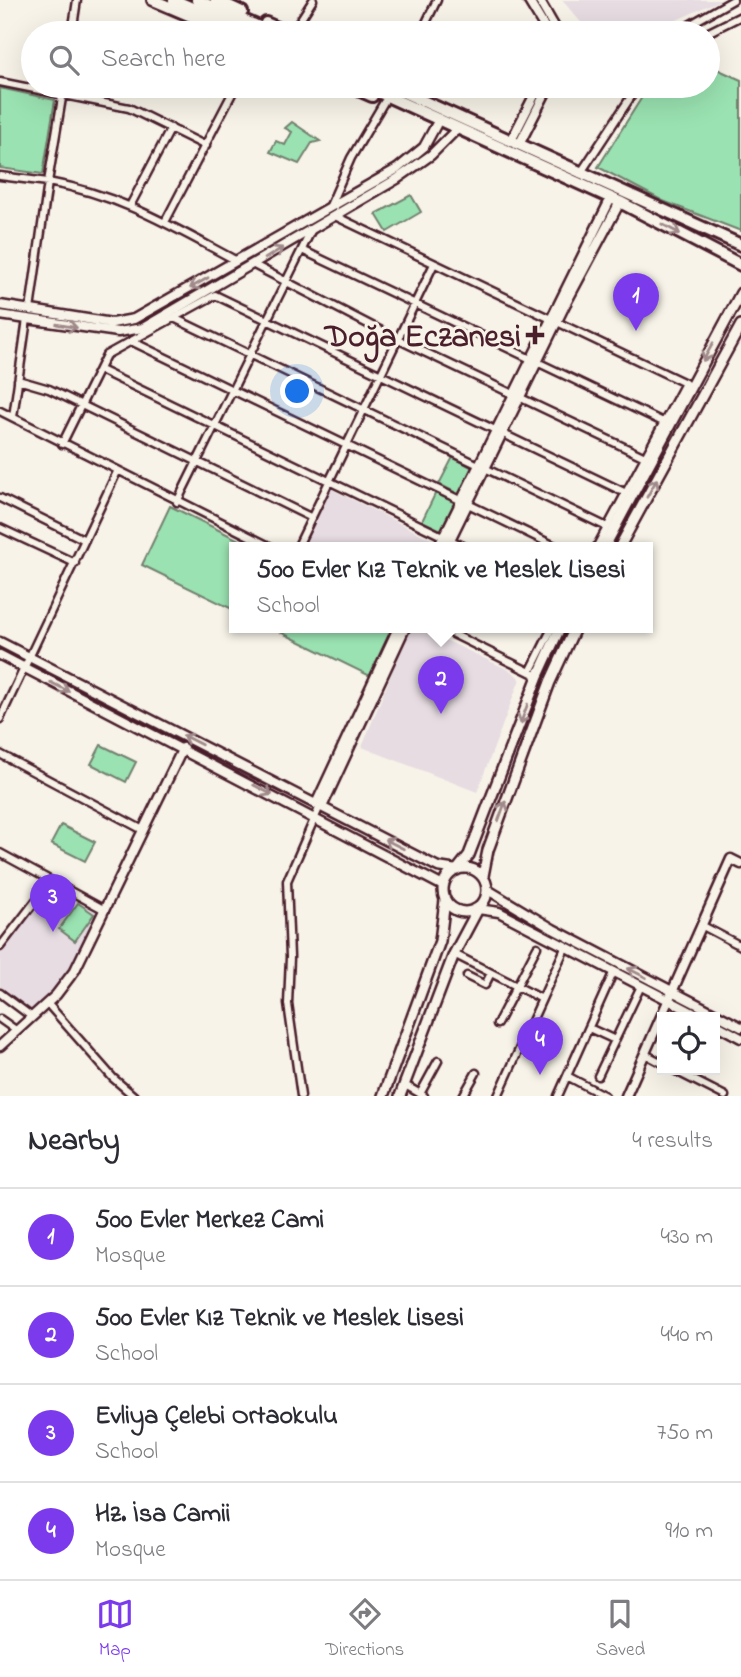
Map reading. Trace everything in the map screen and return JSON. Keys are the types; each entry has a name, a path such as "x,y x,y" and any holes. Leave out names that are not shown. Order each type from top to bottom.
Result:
{"highway":[{"path":"153,0 203,21"},
{"path":"174,0 222,21"},
{"path":"197,0 245,21"},
{"path":"216,0 264,21"},
{"path":"375,98 531,168 550,172"},
{"path":"391,98 616,200 741,265"},
{"path":"416,98 741,245"},
{"path":"433,98 518,137 545,151 553,160"}],"main road":[{"path":"528,0 541,21"},
{"path":"539,0 551,21"},
{"path":"518,137 534,98"},
{"path":"518,137 542,98"},
{"path":"0,305 122,322 150,311 416,156 431,138 436,125"},
{"path":"0,315 129,332 172,316 418,166 453,133"},
{"path":"431,138 438,141 436,149"},
{"path":"447,541 534,360 616,200"},
{"path":"607,542 741,292"},
{"path":"622,542 741,325"},
{"path":"319,806 396,633"},
{"path":"319,806 403,633"},
{"path":"443,886 469,855 549,633"},
{"path":"573,633 540,707 488,850 483,876 488,890 553,929 741,1027"},
{"path":"0,642 438,867 471,869 483,876"},
{"path":"0,655 183,748 443,886 446,900 440,941 383,1096"},
{"path":"0,1046 47,1003 75,970 183,748"},
{"path":"626,1096 731,859 741,864"},
{"path":"400,1096 454,954 488,890"},
{"path":"446,900 456,911 464,913 478,909 494,909 691,1012"},
{"path":"720,1027 741,1038"}],"street":[{"path":"74,21 77,0"},
{"path":"299,21 313,0"},
{"path":"427,21 437,0"},
{"path":"696,21 733,0"},
{"path":"720,26 741,16"},
{"path":"0,82 21,87"},
{"path":"30,310 62,98"},
{"path":"73,98 129,108 206,146"},
{"path":"164,222 230,98"},
{"path":"580,174 630,98"},
{"path":"329,208 351,158 384,102"},
{"path":"131,204 171,128"},
{"path":"0,176 83,188 131,204 237,261"},
{"path":"335,216 685,383 599,542"},
{"path":"177,502 312,229"},
{"path":"302,250 663,422"},
{"path":"299,542 435,264"},
{"path":"254,265 397,339 645,457"},
{"path":"62,444 106,355 172,316 215,295 626,493"},
{"path":"172,316 607,527"},
{"path":"13,417 27,319"},
{"path":"131,341 547,542"},
{"path":"100,370 447,541"},
{"path":"18,380 41,385 310,517"},
{"path":"0,411 260,542"},
{"path":"0,719 117,472"},
{"path":"0,498 85,540"},
{"path":"0,528 75,563"},
{"path":"451,633 534,674"},
{"path":"0,754 143,830"},
{"path":"301,1096 288,1004 290,957 287,881 319,806"},
{"path":"0,853 105,910"},
{"path":"0,947 50,882"},
{"path":"701,925 741,946"},
{"path":"498,1096 566,946"},
{"path":"497,1024 537,947"},
{"path":"454,954 542,999"},
{"path":"558,1096 614,971"},
{"path":"467,976 485,985 491,973"},
{"path":"598,1076 640,986"},
{"path":"0,993 32,1017"},
{"path":"47,1003 113,1078 134,1096"},
{"path":"0,1019 17,1031"},
{"path":"589,1028 615,1040"},
{"path":"645,1054 657,1060"},
{"path":"405,1085 422,1095 438,1061"},
{"path":"463,1096 476,1073"},
{"path":"684,1075 725,1096"},
{"path":"567,1076 605,1096"}],"shaded area":[{"path":"562,0 720,0 675,21 580,21"},
{"path":"329,488 433,540 432,542 302,542"},
{"path":"408,633 431,633 513,672 520,679 477,792 362,747"},
{"path":"51,888 100,911 59,985 28,1012 0,991 0,954"}],"green space":[{"path":"720,70 741,80 741,231 663,201 598,167 641,98 720,98"},
{"path":"0,88 21,93 21,98 55,100 43,174 0,168"},
{"path":"292,122 320,141 312,143 299,164 270,152 276,141 285,145 292,132 285,128"},
{"path":"411,195 421,212 387,232 376,214"},
{"path":"453,457 473,468 460,495 439,484"},
{"path":"436,492 455,502 441,530 422,521"},
{"path":"170,506 243,542 229,542 229,608 142,565"},
{"path":"282,633 393,633 372,677"},
{"path":"101,745 136,762 126,782 91,764"},
{"path":"61,825 95,842 85,861 51,844"},
{"path":"78,903 94,914 75,941 59,929"}],"place":[{"name":"500 Evler Merkez Cami","path":"636,331"},
{"name":"Doğa Eczanesi","path":"535,335"},
{"name":"500 Evler Kız Teknik ve Meslek Lisesi","path":"441,714"},
{"name":"Evliya Çelebi Ortaokulu","path":"53,932"},
{"name":"Hz. İsa Camii","path":"540,1075"}]}
